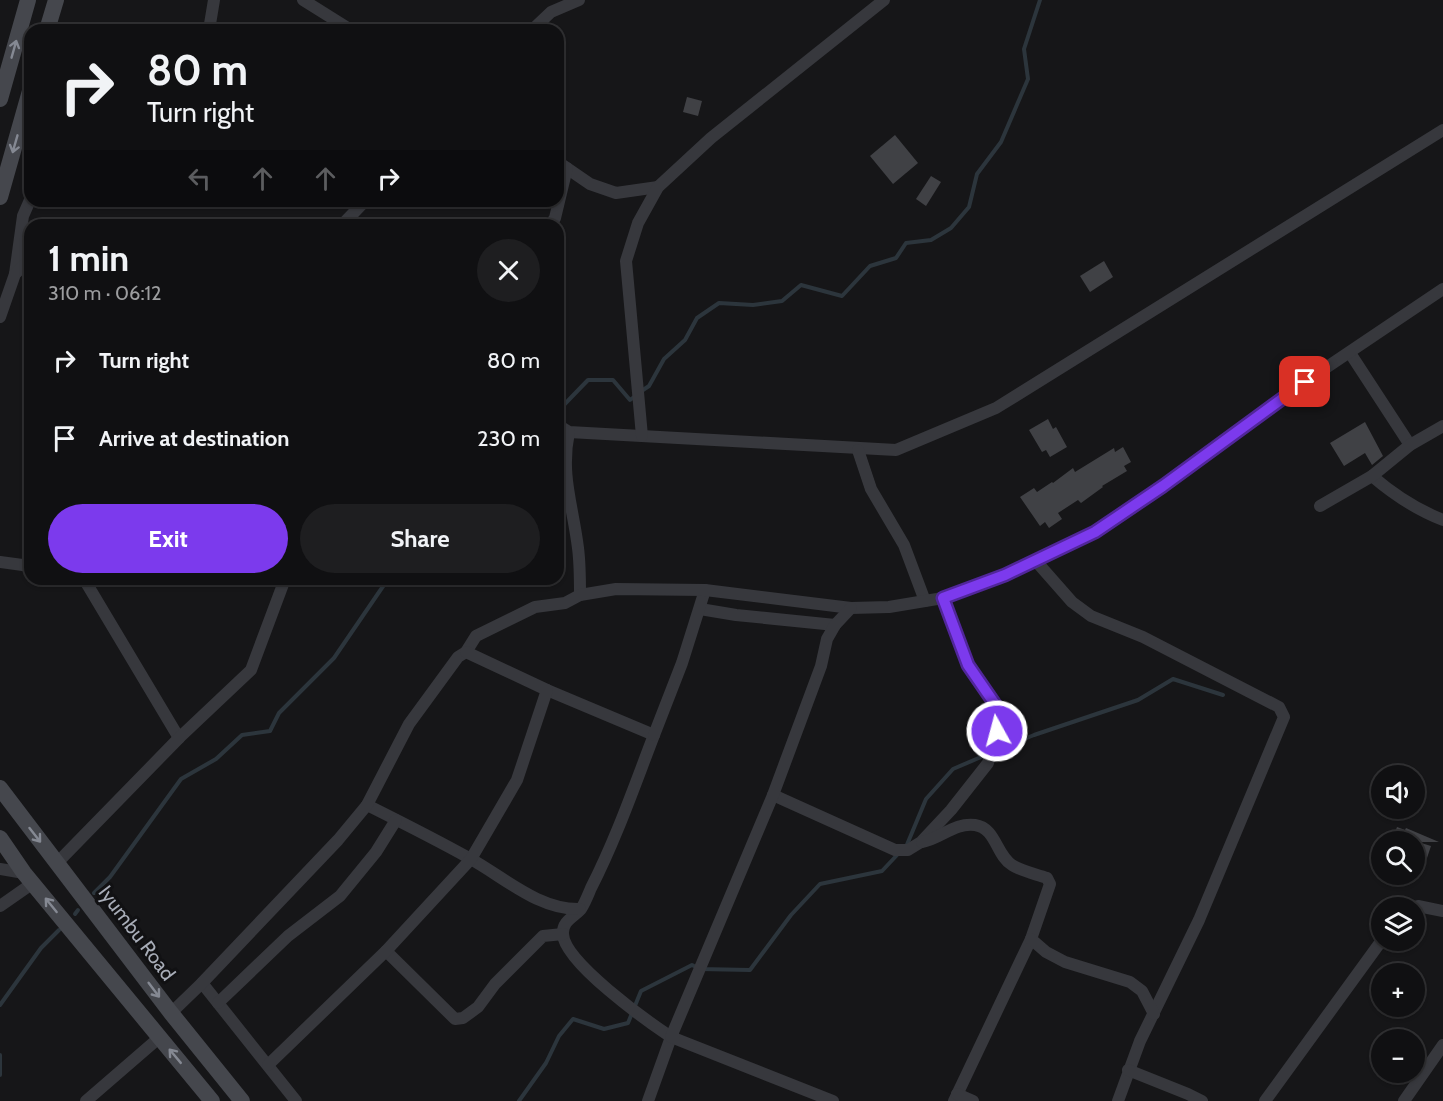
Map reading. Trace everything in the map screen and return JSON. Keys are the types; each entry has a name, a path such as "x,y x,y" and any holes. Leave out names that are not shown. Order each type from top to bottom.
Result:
{"main road":[{"path":"0,99 28,0"},
{"path":"49,24 56,0"},
{"path":"0,196 24,112"},
{"name":"Iyumbu Road","path":"0,788 242,1101"},
{"path":"0,838 28,878 212,1101"}],"street":[{"path":"209,24 214,0"},
{"path":"303,0 341,24"},
{"path":"538,24 551,12 579,0"},
{"path":"642,436 626,261 638,223 658,187 711,138 884,0"},
{"path":"564,428 642,436 858,450 896,450 996,408 1443,130"},
{"path":"564,166 590,184 616,193 658,187"},
{"path":"0,317 15,274 23,216 27,207"},
{"path":"348,219 359,207"},
{"path":"19,244 24,249"},
{"path":"15,274 24,265"},
{"path":"171,1012 202,983 338,840 366,805 409,724 458,657 466,652 476,636 491,627 535,607 565,603 580,595 616,589 705,590 851,608 889,607 943,598 1005,575 1095,532 1163,486 1290,392 1443,290"},
{"path":"1350,353 1410,445"},
{"path":"1320,506 1372,476 1410,445 1443,426"},
{"path":"564,439 567,481 578,546 580,595"},
{"path":"858,450 871,489 904,545 925,601"},
{"path":"1372,476 1413,507 1443,520"},
{"path":"1035,560 1072,602 1091,616 1143,637 1279,706 1284,717 1199,921 1128,1070 1118,1101"},
{"path":"0,562 24,565"},
{"path":"88,585 179,738"},
{"path":"57,863 179,738 251,670 283,585"},
{"path":"705,590 682,663 609,852 580,909 566,922 563,934 568,950 603,984 633,1011 671,1037 833,1101"},
{"path":"773,795 844,825 895,850 908,850 921,842 951,810 988,763 997,731 999,710 968,665 943,598"},
{"path":"648,1101 671,1037 773,795 821,666 827,639 851,608"},
{"path":"700,609 835,626"},
{"path":"466,652 547,690 654,735"},
{"path":"268,1065 386,951 471,859 517,780 547,690"},
{"path":"366,805 471,859 525,893 565,909 580,909"},
{"path":"218,1002 288,936 340,896 376,852 396,820"},
{"path":"921,842 932,840 956,828 975,825 986,829 1002,856 1012,866 1047,878 1050,884 1031,939 955,1097 974,1101"},
{"path":"0,869 28,878 0,906"},
{"path":"1425,907 1443,911"},
{"path":"386,951 455,1019 463,1018 478,1007 495,984 543,936 563,934"},
{"path":"1031,939 1046,952 1065,962 1130,982 1142,991 1154,1014"},
{"path":"1265,1101 1374,951"},
{"path":"202,983 296,1101"},
{"path":"87,1101 160,1038"},
{"path":"1404,1101 1443,1045"},
{"path":"1128,1070 1202,1101"}],"building":[{"path":"687,97 702,101 698,116 683,112"},
{"path":"895,135 918,163 893,184 870,156"},
{"path":"931,176 941,182 926,206 916,199"},
{"path":"1104,261 1113,277 1090,292 1080,276"},
{"path":"1048,419 1053,429 1056,427 1067,447 1050,457 1046,450 1042,452 1029,430"},
{"path":"1365,422 1383,456 1372,465 1365,453 1344,466 1330,443"},
{"path":"1123,447 1131,462 1124,466 1127,471 1102,486 1081,503 1078,500 1058,513 1062,519 1049,528 1045,522 1040,526 1020,497 1034,488 1037,492 1073,468 1075,472 1114,448 1115,452"},
{"path":"1397,827 1413,831 1396,831"},
{"path":"1425,836 1439,842 1425,842"},
{"path":"1425,844 1431,846 1427,858 1425,857"}],"waterway":[{"path":"640,392 649,386 664,359 685,340 697,318 719,303 753,305 782,301 801,285 842,296 870,266 896,258 906,243 931,240 951,228 969,207 977,174 1001,142 1028,79 1024,49 1040,0"},
{"path":"564,405 588,380 613,380 630,400 634,397"},
{"path":"94,893 110,877 181,779 216,759 242,735 270,731 279,713 334,658 384,585"},
{"path":"995,751 1034,735 1138,700 1173,679 1223,695"},
{"path":"906,847 926,799 953,769 988,754"},
{"path":"519,1101 546,1063 559,1036 573,1019 604,1029 628,1023 641,991 692,965 700,969 750,970 791,915 820,884 882,871 898,854"},
{"path":"75,914 78,910"},
{"path":"0,1005 41,948 59,930"},
{"path":"0,1055 0,1075"}],"route":[{"path":"997,731 999,710 968,665 943,598 1005,575 1095,532 1163,486 1305,382"}]}
